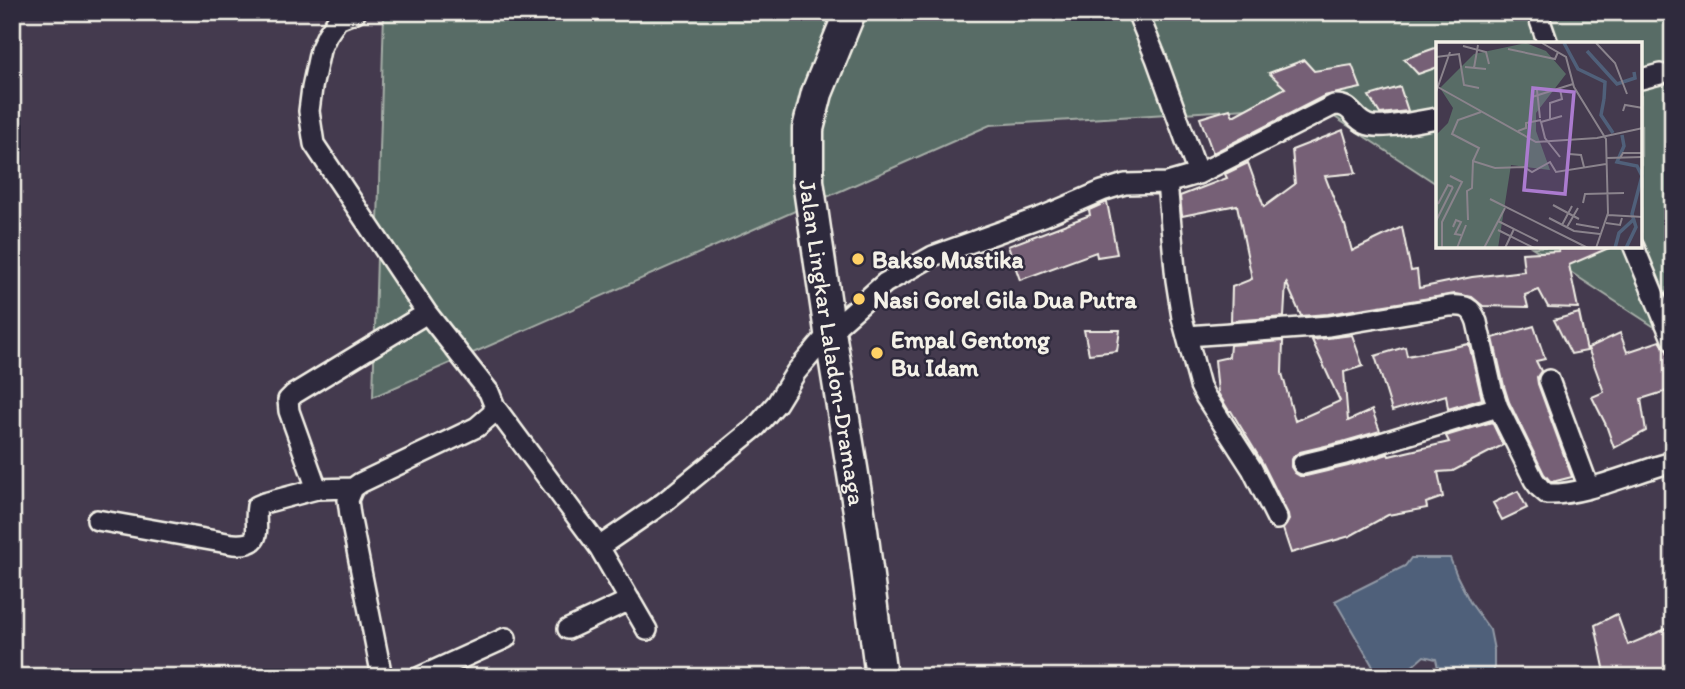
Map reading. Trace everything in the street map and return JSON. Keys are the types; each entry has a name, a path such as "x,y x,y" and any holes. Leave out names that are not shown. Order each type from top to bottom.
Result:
{"main road":[{"name":"Jalan Lingkar Laladon-Dramaga","path":"849,12 817,93 808,129 808,181 862,530 881,677"}],"street":[{"path":"356,12 338,19 320,50 309,111 314,145 427,313 489,392 495,407 599,547 647,631"},
{"path":"1137,12 1198,174"},
{"path":"1537,12 1547,42"},
{"path":"599,547 663,503 756,427 778,403 796,372 830,332 885,283 933,256 1044,216 1114,187 1137,183 1167,183 1198,174 1334,105 1346,106 1366,124 1373,126 1436,118"},
{"path":"1167,183 1176,280 1186,336 1205,396 1252,469 1277,519"},
{"path":"1633,248 1673,341"},
{"path":"1186,336 1329,326 1461,306 1471,310 1477,322 1498,407 1528,470 1547,494 1555,495 1588,488 1673,462"},
{"path":"317,489 289,411 288,400 427,313"},
{"path":"1549,380 1588,488"},
{"path":"97,520 245,545 252,542 256,536 257,506 317,489 353,488 371,476 477,427 492,414 495,407"},
{"path":"1303,464 1345,454 1498,407"},
{"path":"353,488 348,506 382,677"},
{"path":"568,629 630,600"},
{"path":"420,677 506,638"}],"green space":[{"path":"384,12 1673,12 1673,339 1534,248 1643,248 1643,42 1436,42 1436,184 1330,114 1285,88 1247,109 990,125 373,397"}],"water":[{"path":"1411,558 1450,558 1470,602 1490,630 1494,650 1494,677 1440,677 1436,659 1424,656 1400,677 1379,677 1335,601 1405,566"}],"building":[{"path":"1436,48 1436,68 1418,74 1404,59"},
{"path":"1304,60 1314,71 1352,65 1361,88 1324,96 1213,153 1200,118 1230,109 1233,116 1285,88 1269,73"},
{"path":"1400,87 1408,111 1380,114 1369,96"},
{"path":"1343,130 1356,173 1325,176 1345,225 1352,251 1402,227 1411,271 1417,270 1419,288 1472,277 1524,271 1522,253 1559,251 1558,248 1609,248 1569,265 1578,308 1548,307 1539,290 1525,295 1528,307 1483,306 1472,297 1455,294 1301,316 1286,282 1284,317 1231,321 1232,287 1252,279 1237,205 1182,216 1180,196 1227,178 1225,174 1248,163 1264,207 1295,184 1292,150"},
{"path":"1107,202 1117,254 1097,257 1096,252 1020,280 1008,246 1090,215 1089,210"},
{"path":"1579,313 1587,351 1571,354 1554,320"},
{"path":"1534,326 1545,359 1536,361 1541,371 1537,377 1538,384 1572,477 1551,482 1544,474 1509,402 1493,338"},
{"path":"1084,330 1120,330 1117,351 1089,354"},
{"path":"1620,333 1627,352 1660,341 1667,351 1673,389 1641,399 1646,431 1614,448 1592,397 1604,392 1588,348"},
{"path":"1352,335 1363,366 1344,372 1348,421 1372,410 1380,431 1300,452 1291,461 1295,473 1306,476 1388,454 1389,456 1449,442 1446,436 1492,422 1503,445 1453,471 1438,472 1443,497 1426,503 1427,508 1388,515 1350,536 1291,553 1283,529 1289,520 1288,514 1262,462 1218,393 1215,360 1229,357 1230,345 1283,341 1282,373 1295,421 1340,401 1312,340"},
{"path":"1469,344 1482,399 1448,409 1446,395 1392,411 1375,356 1405,347 1407,356"},
{"path":"1518,491 1527,508 1502,520 1493,503"},
{"path":"1617,614 1628,645 1673,626 1673,677 1606,677 1595,625"}],"place":[{"name":"Bakso Mustika","path":"858,259"},
{"name":"Nasi Gorel Gila Dua Putra","path":"859,299"},
{"name":"Empal Gentong Bu Idam","path":"877,353"}]}
